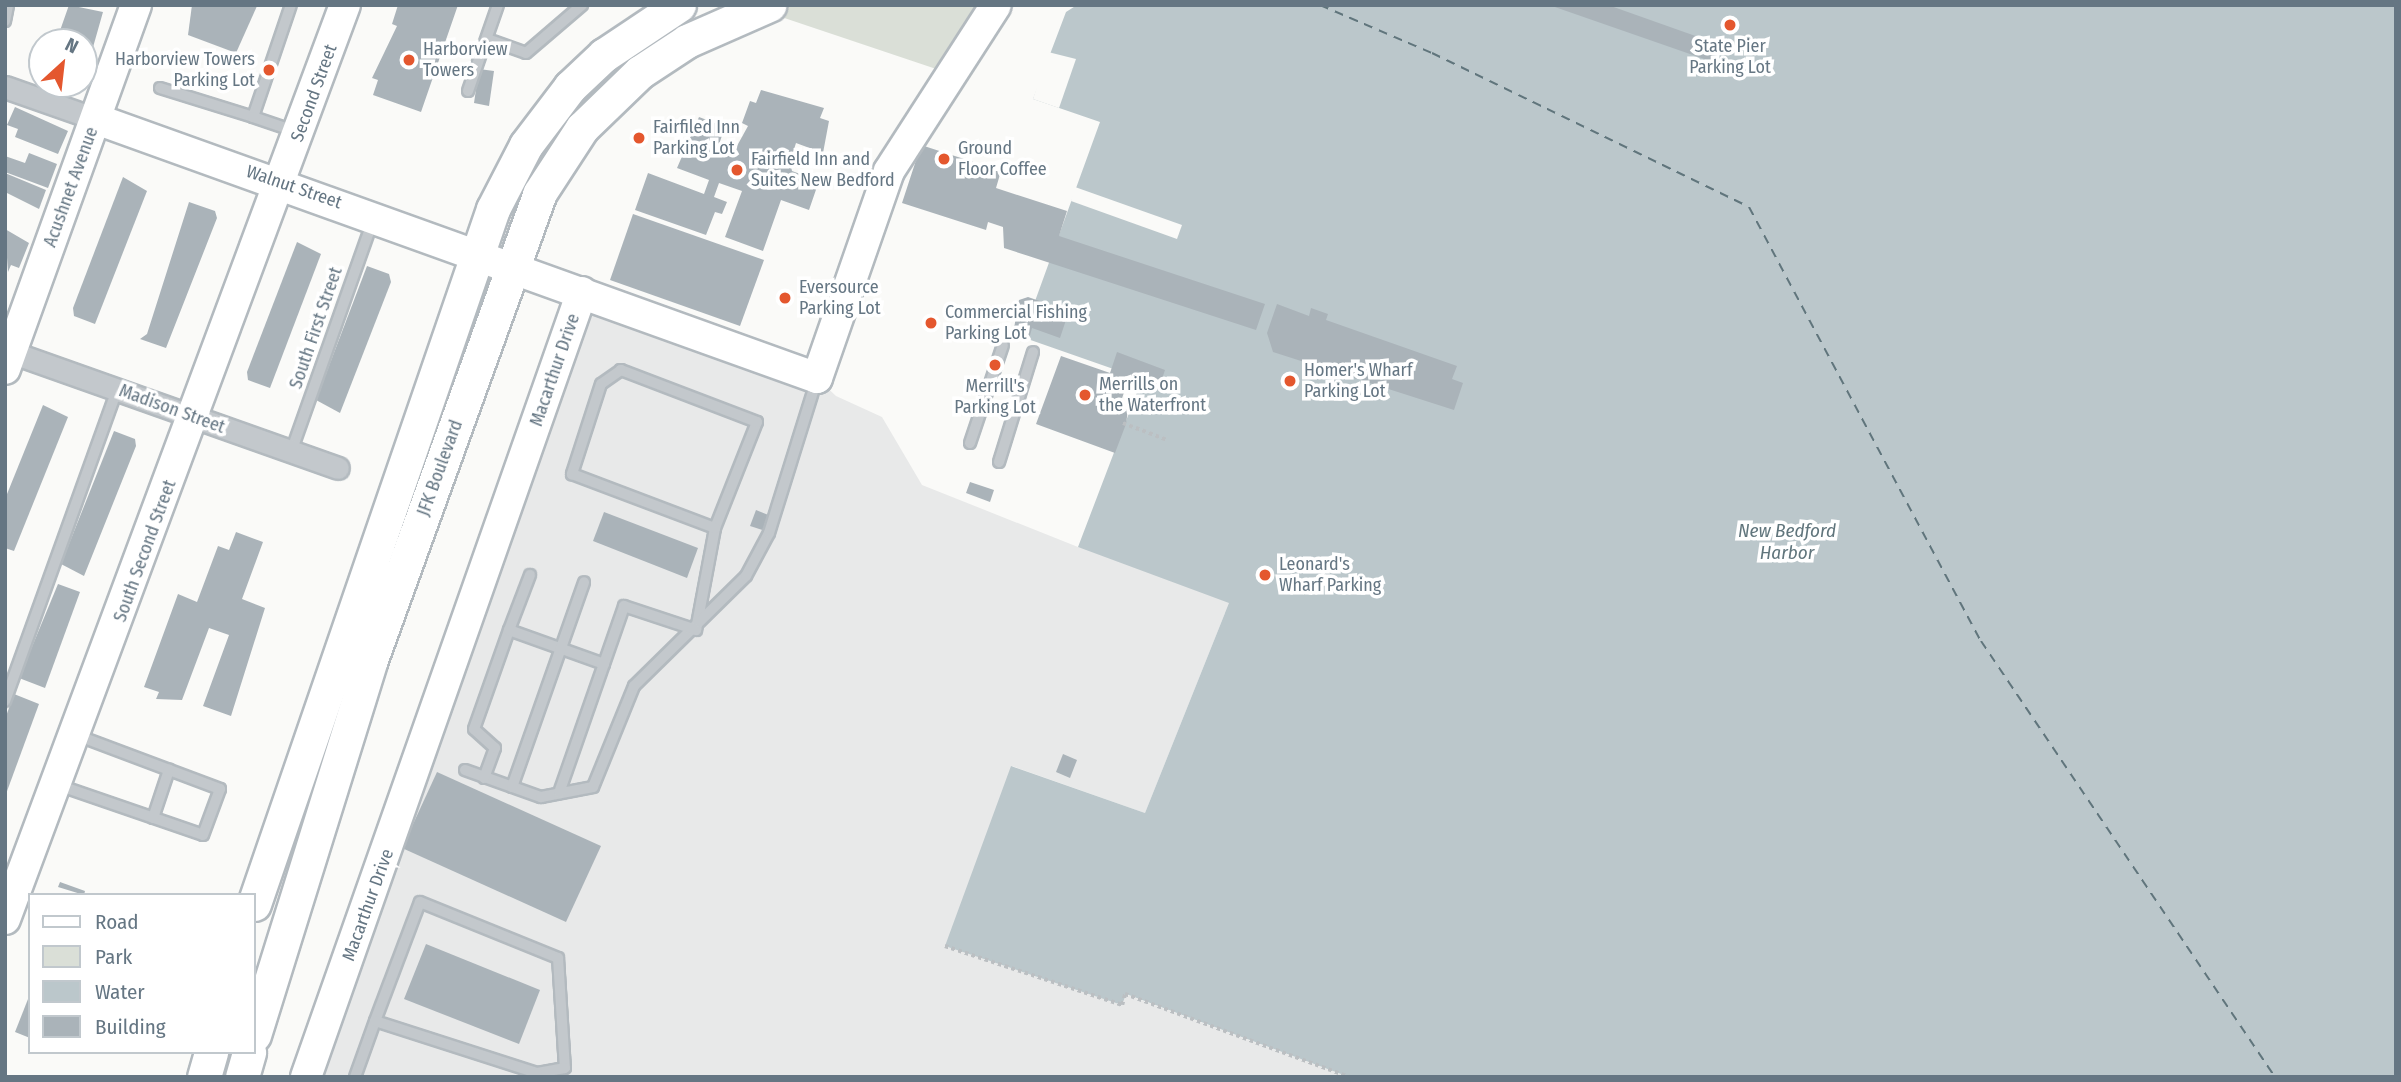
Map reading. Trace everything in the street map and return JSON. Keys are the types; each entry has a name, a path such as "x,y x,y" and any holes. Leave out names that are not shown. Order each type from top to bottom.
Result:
{"main road":[{"name":"JFK Boulevard","path":"256,898 477,253 514,165 558,102 604,55 679,5"},
{"name":"JFK Boulevard","path":"256,1028 340,752 511,265 552,170 599,109 664,54 769,5"},
{"path":"204,1077 210,1054"},
{"path":"242,1077 248,1054"}],"street":[{"name":"Acushnet Avenue","path":"7,357 136,5"},
{"name":"Second Street","path":"281,181 345,5"},
{"path":"817,378 889,171 996,5"},
{"name":"Walnut Street","path":"5,87 281,181 582,292"},
{"name":"South Second Street","path":"7,909 76,735 281,181"},
{"name":"Macarthur Drive","path":"306,1077 582,292 817,378"},
{"name":"Madison Street","path":"7,357 117,390 338,468"}],"lane":[{"path":"5,21 8,5"},
{"path":"253,117 291,5"},
{"path":"468,91 498,5"},
{"path":"487,38 526,53 582,5"},
{"path":"160,88 299,133"},
{"name":"South First Street","path":"291,452 374,215"},
{"path":"970,443 1003,345"},
{"path":"999,462 1033,352"},
{"path":"696,630 715,528 757,422 621,370 601,384 572,474 715,528"},
{"path":"465,770 541,797 593,787 634,686 696,630 746,576 769,533 817,378"},
{"path":"5,701 117,390"},
{"path":"484,778 495,748 474,729 530,576"},
{"path":"512,787 584,582"},
{"path":"559,793 624,606 696,630"},
{"path":"509,630 604,664"},
{"path":"56,785 203,835 220,789 76,735"},
{"path":"153,818 169,769"},
{"path":"355,1077 375,1021 420,902 558,958 565,1068 537,1073 375,1021"}],"path":[{"path":"1123,423 1167,440"},
{"path":"944,946 1122,1004 1125,994 1349,1077"}],"shaded area":[{"path":"582,292 817,378 836,396 882,417 922,485 1078,547 1558,642 1225,613 1145,813 1012,766 1121,1004 1125,994 1349,1077 306,1077"}],"green space":[{"path":"746,5 1008,5 963,78"}],"water":[{"name":"New Bedford Harbor","path":"1077,5 2396,5 2396,1077 1349,1077 1126,994 1122,1005 945,946 1011,766 1145,813 1229,603 1078,547 1142,379 1022,337 1100,122 1033,99 1066,12"}],"pier":[{"path":"1048,52 1076,59 1059,108 1033,99"},
{"path":"1075,187 1182,225 1177,239 1071,201"}],"building":[{"path":"69,5 103,12 98,30 61,28"},
{"path":"192,5 257,6 236,53 188,35"},
{"name":"Harborview Towers","path":"398,5 458,5 421,112 373,95 378,80 372,78 397,26 392,24"},
{"path":"1608,5 1718,44 1713,62 1552,6"},
{"path":"479,69 494,71 489,106 474,103"},
{"name":"Fairfield Inn and Suites New Bedford","path":"761,90 824,108 820,118 829,121 823,153 796,143 790,162 792,171 819,181 809,210 781,200 763,251 725,237 742,191 719,183 714,197 727,202 722,214 715,212 706,235 635,210 648,173 704,194 709,180 677,168 699,117 725,127 717,150 732,155 748,126 742,123 750,101 756,103"},
{"path":"15,107 68,131 58,154 15,137 18,129 7,125"},
{"path":"921,145 1001,171 996,188 1067,211 1059,236 1265,304 1256,330 1004,248 1003,227 988,222 986,230 902,203"},
{"path":"29,153 57,164 48,188 5,172 5,156 25,163"},
{"path":"5,173 46,190 39,209 5,192"},
{"path":"123,177 147,191 95,324 74,316 73,308"},
{"path":"189,202 215,211 217,218 166,348 140,339 147,334"},
{"path":"633,214 764,260 740,326 610,280"},
{"path":"5,229 29,243 19,268 11,265 8,272"},
{"path":"297,242 321,254 270,388 248,380 247,372"},
{"path":"367,266 389,274 391,282 340,413 316,400"},
{"path":"1028,297 1069,311 1060,338 1032,328 1029,339 1013,334 1019,300"},
{"path":"1277,304 1309,316 1311,308 1328,314 1326,320 1457,366 1452,379 1463,383 1454,410 1273,352 1267,333"},
{"name":"Merrills on the Waterfront","path":"1117,352 1165,370 1161,382 1141,375 1137,384 1128,381 1119,407 1128,410 1126,424 1115,453 1036,424 1061,356 1110,373"},
{"path":"43,405 68,417 14,551 5,548 5,499"},
{"path":"114,431 135,439 136,446 84,576 61,564"},
{"path":"970,482 994,490 990,502 966,493"},
{"path":"756,510 771,516 766,531 750,526"},
{"path":"604,512 698,548 687,578 593,541"},
{"path":"236,532 263,542 242,599 265,608 231,716 203,706 229,635 209,628 182,700 156,699 159,692 144,687 178,594 197,602 218,546 229,550"},
{"path":"58,584 80,592 45,688 19,678"},
{"path":"14,694 39,704 6,794 5,719"},
{"path":"1063,754 1077,760 1070,778 1056,772"},
{"path":"437,772 601,846 566,922 402,848"},
{"path":"60,882 85,891 78,893 58,887"},
{"path":"426,944 540,990 519,1044 404,999"},
{"path":"28,999 28,1037 15,1032"}],"ferry route":[{"path":"1320,5 1432,53 1749,207 1981,641 2275,1077"}],"place":[{"name":"State Pier Parking Lot","path":"1730,25"},
{"name":"Harborview Towers","path":"409,60"},
{"name":"Harborview Towers Parking Lot","path":"269,70"},
{"name":"Fairfiled Inn Parking Lot","path":"639,138"},
{"name":"Ground Floor Coffee","path":"944,159"},
{"name":"Fairfield Inn and Suites New Bedford","path":"737,170"},
{"name":"Eversource Parking Lot","path":"785,298"},
{"name":"Commercial Fishing Parking Lot","path":"931,323"},
{"name":"Merrill's Parking Lot","path":"995,365"},
{"name":"Homer's Wharf Parking Lot","path":"1290,381"},
{"name":"Merrills on the Waterfront","path":"1085,395"},
{"name":"Leonard's Wharf Parking","path":"1265,575"}]}
